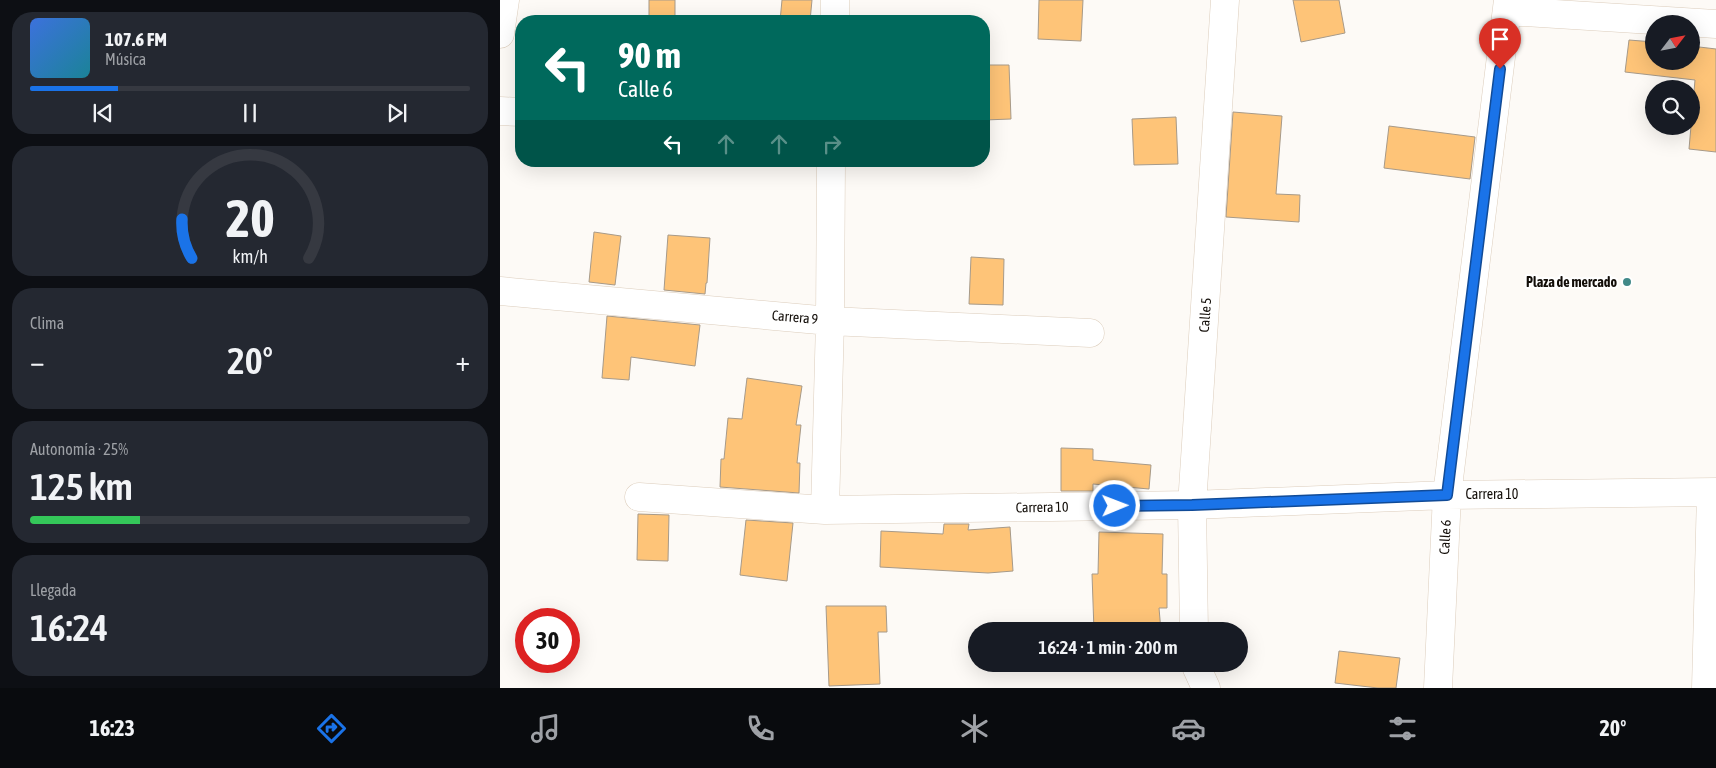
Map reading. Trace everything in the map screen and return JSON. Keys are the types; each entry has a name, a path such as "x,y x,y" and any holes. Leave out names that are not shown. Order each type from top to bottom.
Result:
{"street":[{"path":"500,34 505,0"},
{"path":"835,0 835,15"},
{"name":"Calle 5","path":"1194,622 1192,505 1225,0"},
{"path":"1508,5 1716,24"},
{"name":"Calle 6","path":"1438,688 1447,495 1508,5"},
{"path":"500,111 515,112"},
{"path":"825,510 830,321 831,167"},
{"name":"Carrera 9","path":"500,291 830,321 1090,333"},
{"path":"1706,688 1713,492"},
{"name":"Carrera 10","path":"639,497 825,510 1192,505 1447,495 1713,492"},
{"path":"1199,672 1206,688"}],"building":[{"path":"649,0 675,0 675,15 649,15"},
{"path":"782,0 812,0 811,15 781,15"},
{"path":"1039,0 1083,0 1081,41 1038,39"},
{"path":"1293,0 1339,0 1345,33 1301,42"},
{"path":"1629,40 1645,41 1645,70 1700,70 1700,47 1716,49 1716,152 1689,149 1690,135 1700,135 1700,80 1625,72"},
{"path":"990,65 1009,65 1011,119 990,120"},
{"path":"1233,112 1282,116 1276,194 1300,195 1299,222 1226,217"},
{"path":"1176,117 1178,164 1134,165 1132,119"},
{"path":"1389,126 1475,137 1470,179 1384,168"},
{"path":"594,232 621,236 615,285 589,282"},
{"path":"668,235 710,238 705,294 664,290"},
{"path":"971,257 1004,259 1003,305 969,304"},
{"path":"607,316 700,325 695,366 631,357 629,380 602,378"},
{"path":"747,378 802,386 796,425 801,425 797,463 800,463 799,493 720,487 721,459 724,459 728,418 742,419"},
{"path":"1061,448 1093,449 1093,460 1151,465 1149,489 1093,484 1093,491 1061,491"},
{"path":"638,514 669,515 668,561 637,560"},
{"path":"746,520 793,523 787,581 740,575"},
{"path":"944,524 969,524 968,530 1010,527 1013,571 988,573 880,567 881,531 943,534"},
{"path":"1099,532 1163,534 1162,574 1167,574 1167,608 1159,608 1160,622 1094,622 1092,574 1098,574"},
{"path":"826,606 886,606 887,632 878,632 880,684 829,686"},
{"path":"1339,651 1400,658 1396,688 1335,683"}],"place":[{"name":"Plaza de mercado","path":"1627,282"}],"route":[{"path":"1115,506 1192,505 1447,495 1500,69"}]}
